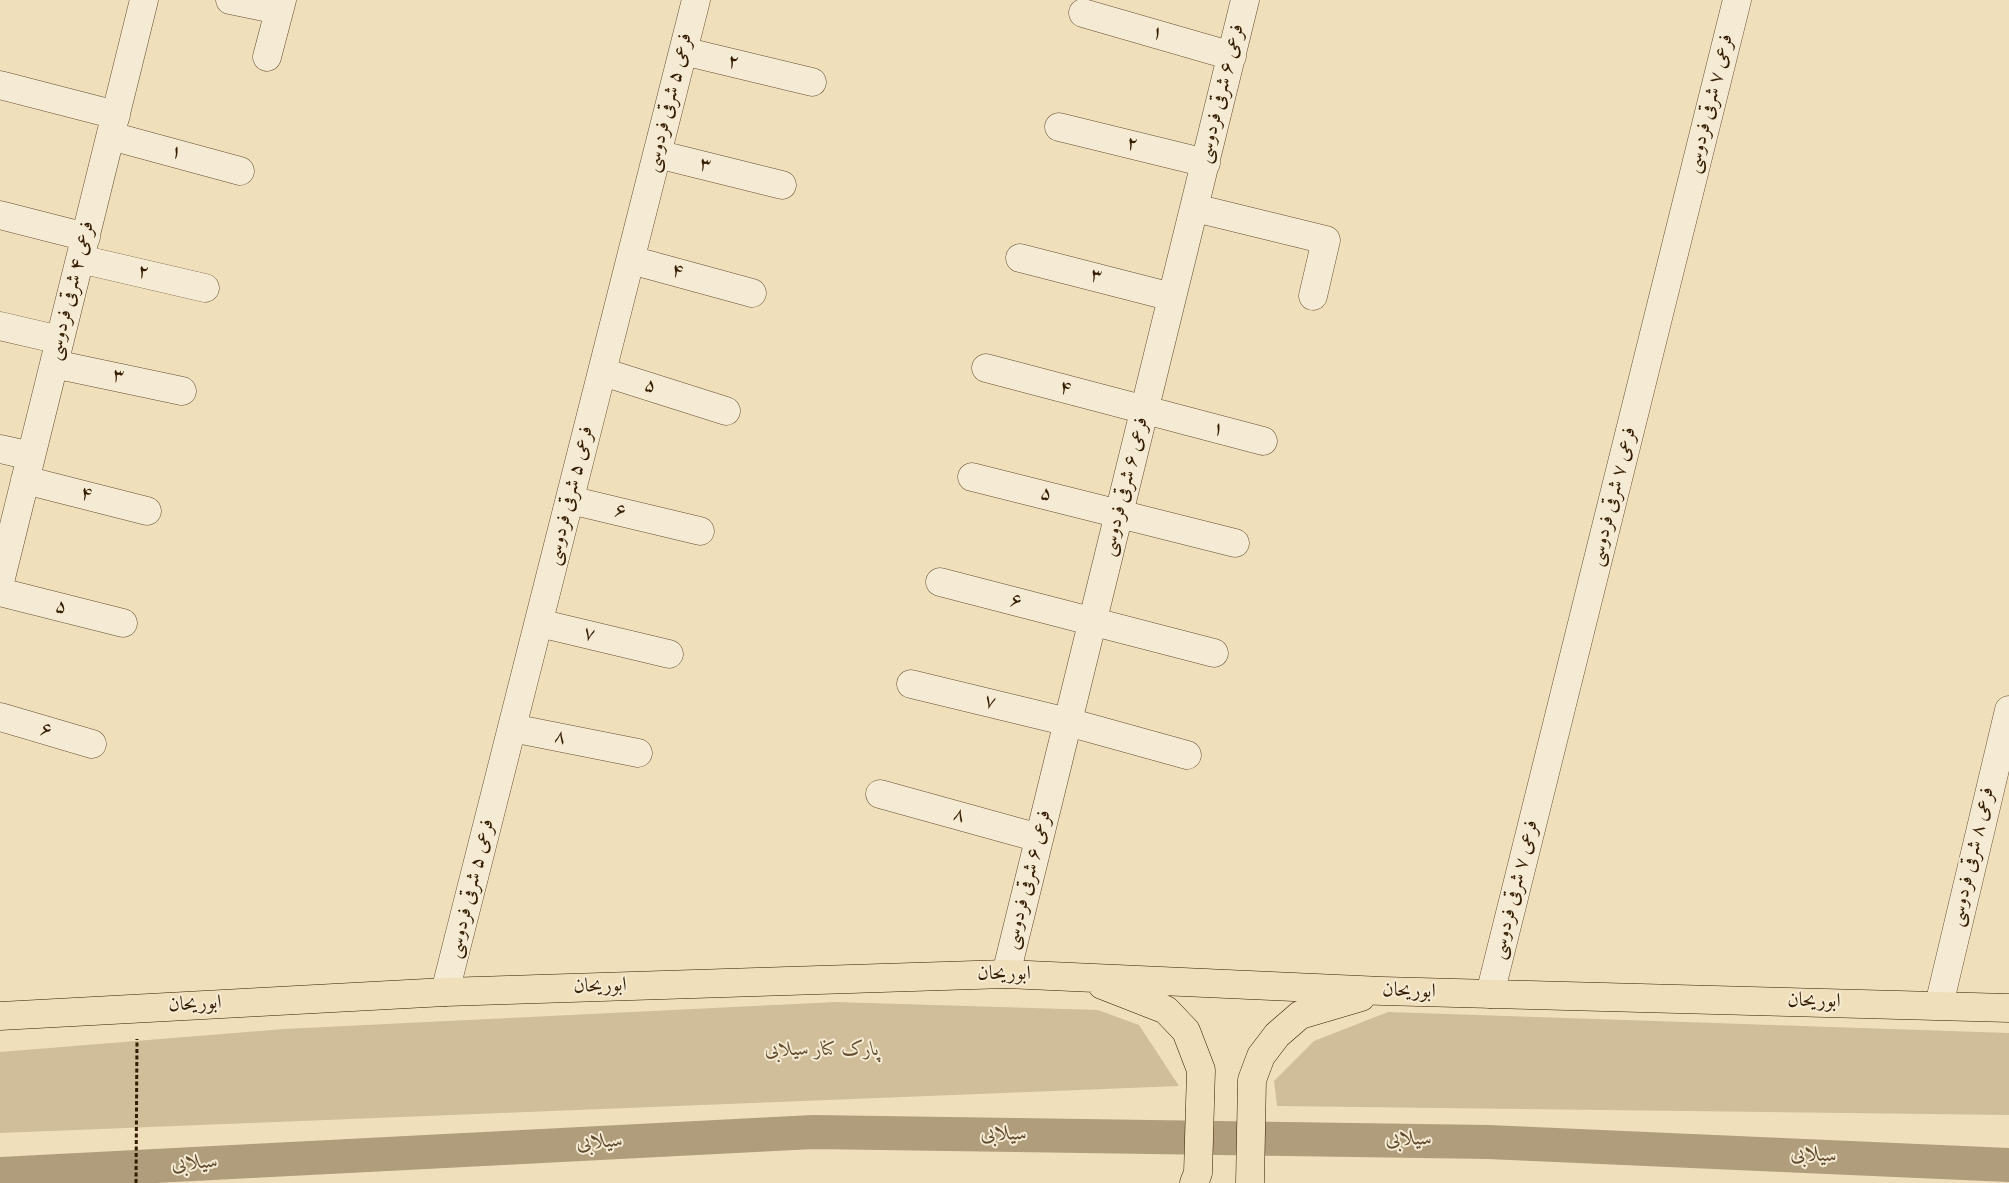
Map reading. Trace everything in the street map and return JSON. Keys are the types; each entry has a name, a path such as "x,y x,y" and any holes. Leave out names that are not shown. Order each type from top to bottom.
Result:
{"main road":[{"name":"ابوریحان","path":"0,1016 446,992 1006,974 1382,991 2009,1008"},
{"path":"1080,977 1166,1010 1186,1032 1201,1070 1198,1173 1194,1183"},
{"path":"1250,1183 1252,1080 1256,1068 1269,1044 1286,1026 1300,1015 1382,991"}],"street":[{"name":"فرعی ۴ شرقی فردوسی","path":"1,578 144,0"},
{"path":"230,0 280,5 267,57"},
{"name":"فرعی ۵ شرقی فردوسی","path":"446,992 696,0"},
{"name":"فرعی ۶ شرقی فردوسی","path":"1006,974 1245,0"},
{"name":"فرعی ۷ شرقی فردوسی","path":"1490,994 1737,0"},
{"name":"۱","path":"1083,13 1232,56"},
{"name":"۲","path":"683,52 812,82"},
{"name":"۱","path":"0,85 240,171"},
{"name":"۲","path":"1059,127 1206,162"},
{"name":"۳","path":"657,154 782,185"},
{"path":"1195,208 1326,240 1313,296"},
{"name":"۲","path":"0,215 83,248 205,288"},
{"name":"۳","path":"1020,258 1172,297"},
{"name":"۴","path":"631,260 752,293"},
{"name":"۳","path":"0,326 57,352 182,390"},
{"name":"۴","path":"986,368 1144,411"},
{"name":"۵","path":"603,372 726,410"},
{"name":"۱","path":"1144,411 1263,441"},
{"name":"۴","path":"0,449 28,468 147,511"},
{"name":"۵","path":"972,477 1120,513"},
{"name":"۶","path":"570,500 700,531"},
{"path":"1120,513 1235,543"},
{"name":"۵","path":"1,578 122,624"},
{"name":"۶","path":"940,582 1093,622"},
{"path":"1093,622 1214,653"},
{"name":"۷","path":"539,623 669,654"},
{"name":"۷","path":"911,684 1068,722"},
{"name":"فرعی ۸ شرقی فردوسی","path":"1939,1005 2009,710"},
{"name":"۶","path":"0,717 92,744"},
{"path":"1068,722 1187,755"},
{"name":"۸","path":"512,728 638,753"},
{"name":"۸","path":"880,794 1039,838"}],"path":[{"path":"136,1008 136,1183"}],"green space":[{"name":"پارک کنار سیلابی","path":"836,1002 1098,1010 1139,1025 1179,1086 0,1133 0,1052 284,1029"},
{"path":"1388,1012 2009,1033 2009,1115 1277,1106 1274,1081 1314,1041"}],"waterway":[{"name":"سیلابی","path":"0,1174 813,1132 1488,1142 2009,1165"}]}
